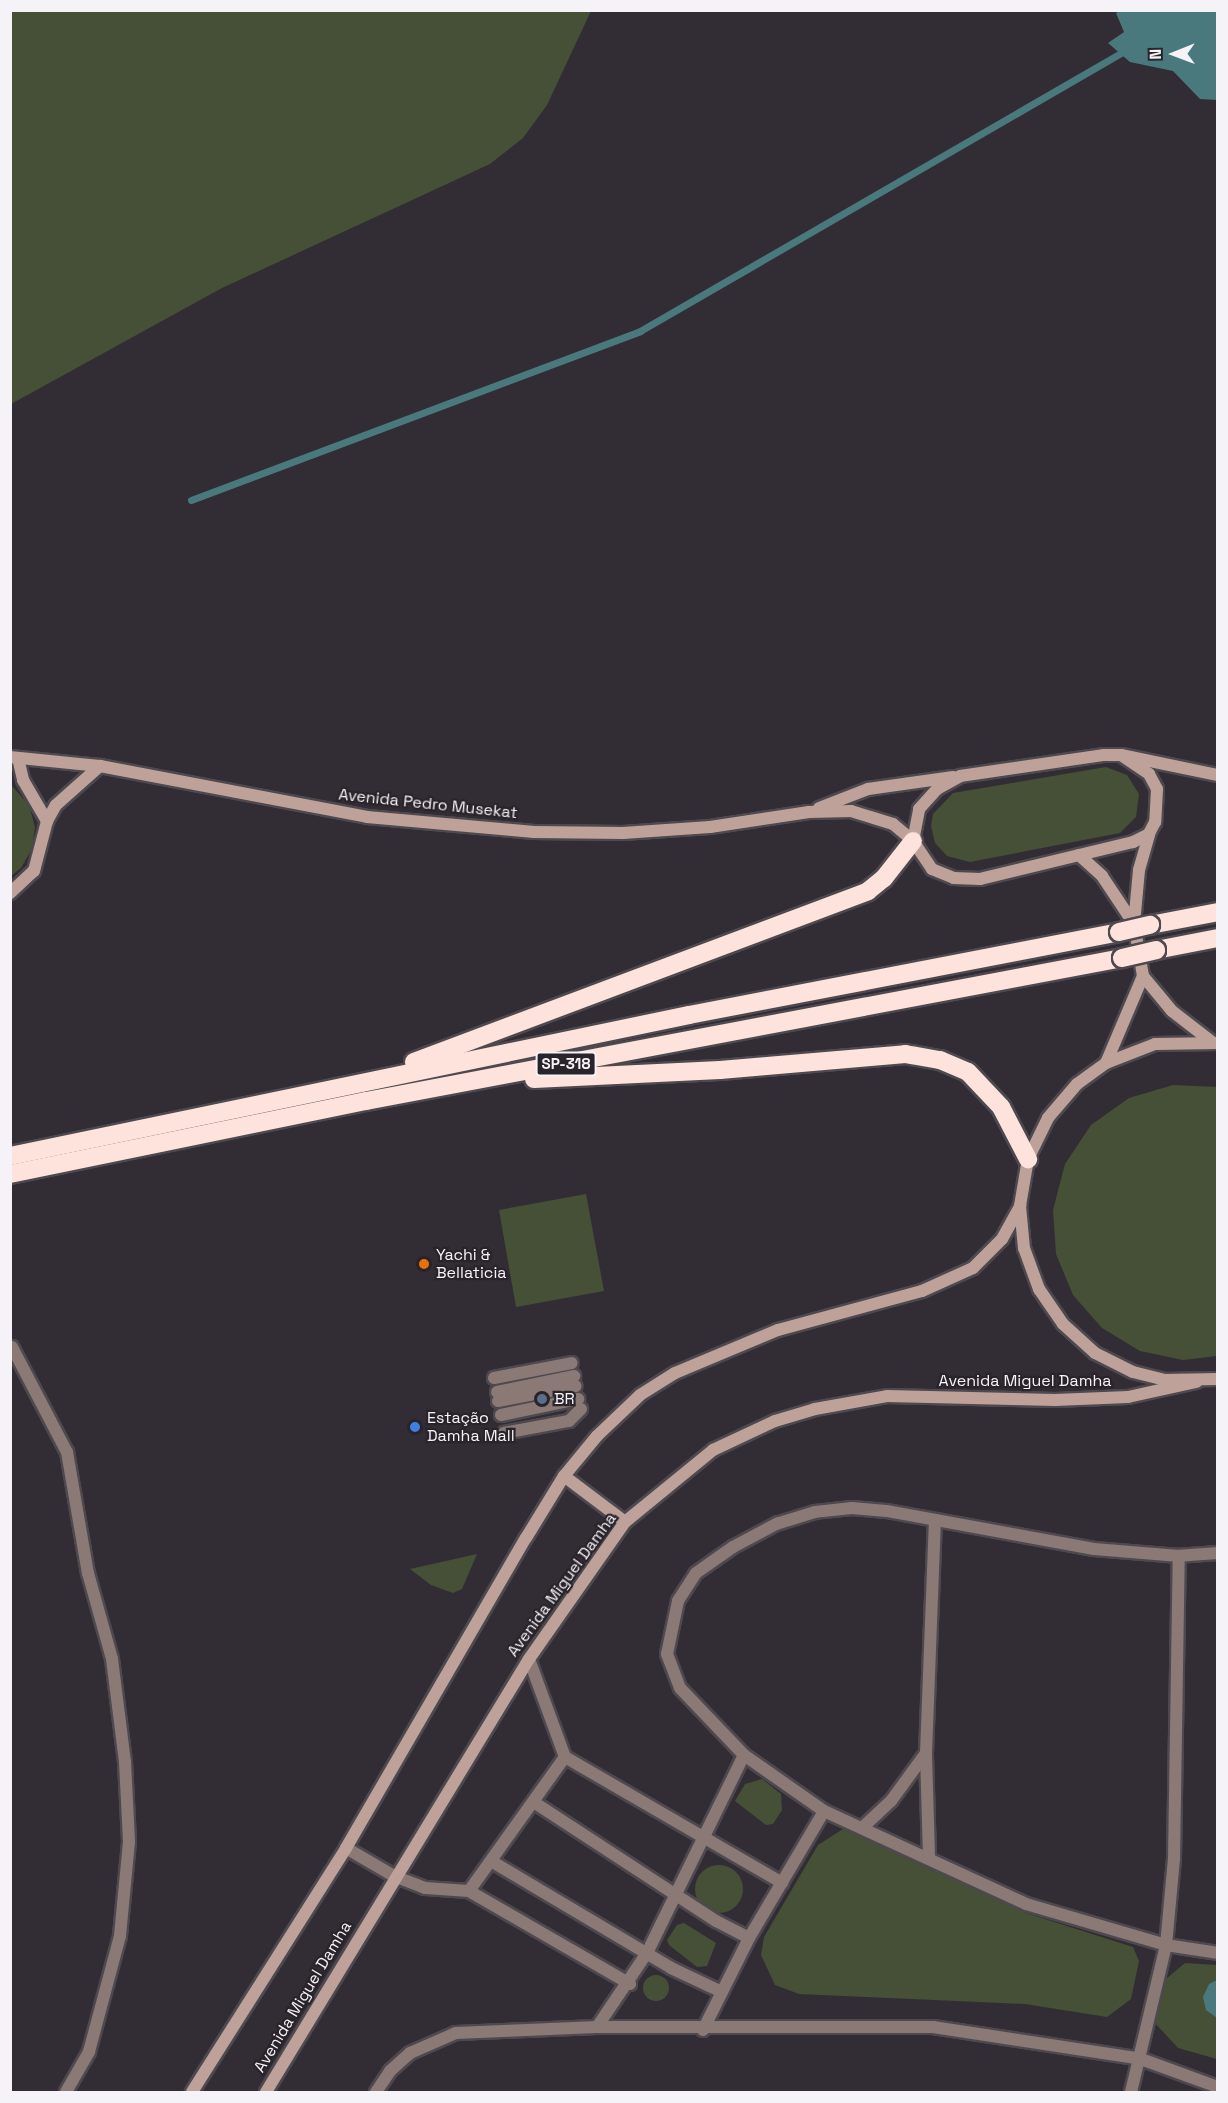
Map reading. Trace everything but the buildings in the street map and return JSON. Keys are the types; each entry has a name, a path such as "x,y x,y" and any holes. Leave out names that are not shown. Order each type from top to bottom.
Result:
{"highway":[{"path":"363,1081 867,891 884,878 913,841"},
{"name":"SP-318","path":"10,1156 363,1081 1218,912"},
{"name":"SP-318","path":"10,1174 366,1101 1218,938"},
{"path":"366,1101 520,1080 720,1070 905,1054 939,1060 968,1072 1001,1107 1028,1158"}],"street":[{"name":"Avenida Pedro Musekat","path":"809,812 868,789 1121,755 1218,775"},
{"path":"1121,755 1149,774 1156,789 1159,806 1139,870 1134,927 1143,976 1172,1011 1215,1043"},
{"name":"Avenida Pedro Musekat","path":"14,757 100,766 367,817 534,832 623,833 710,827 809,812 866,813 893,824 913,841 932,869 954,879 980,879 1133,842 1149,834"},
{"path":"14,757 23,780 47,821"},
{"path":"10,893 34,871 47,821 56,805 81,780 100,766"},
{"path":"913,841 920,809 937,789 960,776"},
{"path":"1078,855 1102,876 1134,927"},
{"path":"1106,1063 1143,976"},
{"path":"1215,1043 1155,1044 1106,1063 1077,1084 1048,1118 1028,1158 1020,1206 1024,1248 1035,1279 1063,1324 1095,1353 1133,1372 1196,1382 1218,1379"},
{"path":"192,2092 346,1848 564,1476 640,1395 675,1373 778,1330 922,1291 973,1268 1002,1239 1020,1206"},
{"path":"12,1347 67,1452 88,1573 112,1659 125,1762 129,1842 120,1935 88,2052 66,2092"},
{"path":"494,1378 572,1363"},
{"path":"497,1397 575,1381"},
{"name":"Avenida Miguel Damha","path":"266,2092 394,1876 529,1659 626,1522 713,1450 775,1421 815,1409 887,1396 1055,1400 1128,1397 1196,1382"},
{"path":"501,1415 580,1404 569,1421 504,1433"},
{"path":"564,1476 626,1522"},
{"path":"1218,1553 1179,1556 1094,1549 852,1508 814,1512 778,1522 733,1547 696,1574 678,1601 667,1654 680,1688 744,1755 824,1811 929,1856 1026,1904 1166,1946 1218,1953"},
{"path":"929,1856 926,1753 935,1521"},
{"path":"1131,2092 1141,2059 1166,1946 1174,1859 1179,1556"},
{"path":"529,1659 565,1758 705,1841 782,1882"},
{"path":"862,1828 891,1801 926,1753"},
{"path":"597,2027 630,1984 678,1896 744,1755"},
{"path":"469,1891 535,1803 565,1758"},
{"path":"535,1803 678,1896 749,1938"},
{"path":"703,2030 749,1938 824,1811"},
{"path":"346,1848 394,1876 425,1888 469,1891 630,1984"},
{"path":"491,1861 647,1953 722,1992"},
{"path":"376,2092 390,2071 410,2053 456,2033 597,2027 703,2030 933,2027 1141,2059 1218,2087"}],"green space":[{"path":"11,10 591,11 547,105 523,138 490,164 222,288 11,404"},
{"path":"1106,767 1127,775 1139,794 1136,817 1120,833 970,862 947,856 935,843 931,826 933,814 953,793"},
{"path":"11,785 29,805 35,827 32,849 21,868 11,876"},
{"path":"1173,1085 1218,1087 1217,1356 1183,1360 1140,1351 1102,1328 1073,1295 1056,1254 1053,1210 1065,1164 1091,1125 1129,1098"},
{"path":"586,1194 604,1291 516,1307 499,1210"},
{"path":"477,1554 462,1589 453,1593 431,1585 410,1569"},
{"path":"762,1779 781,1794 782,1810 773,1824 766,1825 735,1801 745,1784"},
{"path":"843,1829 1026,1913 1133,1947 1139,1961 1131,1999 1107,2017 1025,2004 799,1994 775,1985 761,1955 764,1937 818,1845"},
{"path":"719,1865 736,1872 743,1889 736,1906 719,1913 702,1906 695,1889 702,1872"},
{"path":"684,1923 716,1943 707,1966 697,1967 669,1945 667,1940 677,1925"},
{"path":"1185,1963 1217,1965 1217,2059 1178,2048 1154,2022 1152,2007 1157,1994 1166,1979"},
{"path":"656,1975 665,1979 669,1988 665,1997 656,2001 647,1997 643,1988 647,1979"}],"water":[{"path":"1122,10 1217,11 1217,100 1200,99 1173,71 1130,62 1108,43 1124,32 1116,13"},
{"path":"1218,1980 1217,2018 1206,2010 1203,1997 1209,1984"}],"waterway":[{"path":"191,500 640,331 1126,50"}],"place":[{"name":"Yachi & Bellaticia","path":"424,1264"},
{"name":"BR","path":"542,1399"},
{"name":"Estação Damha Mall","path":"415,1427"}]}
